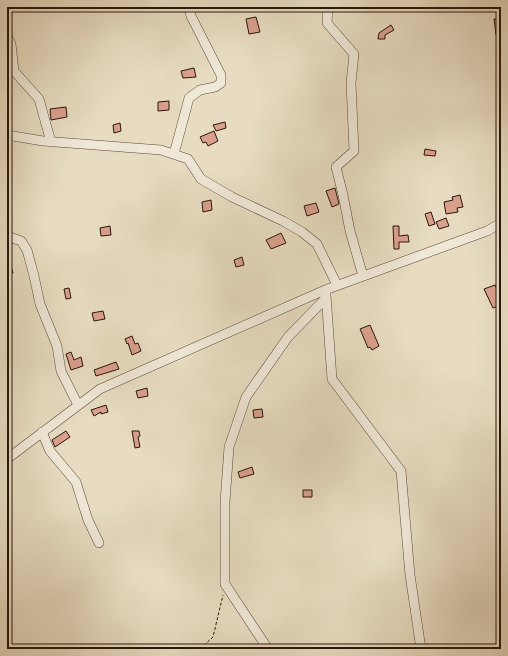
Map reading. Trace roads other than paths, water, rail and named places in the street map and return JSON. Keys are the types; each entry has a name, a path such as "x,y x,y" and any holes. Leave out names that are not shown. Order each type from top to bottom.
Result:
{"street":[{"path":"174,154 189,98 200,90 215,87 221,83 221,75 191,16 188,7"},
{"path":"328,7 327,23 354,54 351,83 354,151 336,167 344,195 350,231 363,276"},
{"path":"7,36 11,44 14,71 39,99 51,142"},
{"path":"7,135 51,142 161,150 188,159 201,179 232,197 283,221 302,232 317,244 337,285"},
{"path":"268,649 226,585 225,502 228,447 246,397 288,337 326,294 337,285 487,230 501,223"},
{"path":"7,236 21,241 27,250 40,304 57,346 61,371 78,405"},
{"path":"7,459 100,389 326,294"},
{"path":"326,294 332,379 401,471 410,575 421,649"},
{"path":"42,432 50,451 76,482 88,520 99,543"}]}
